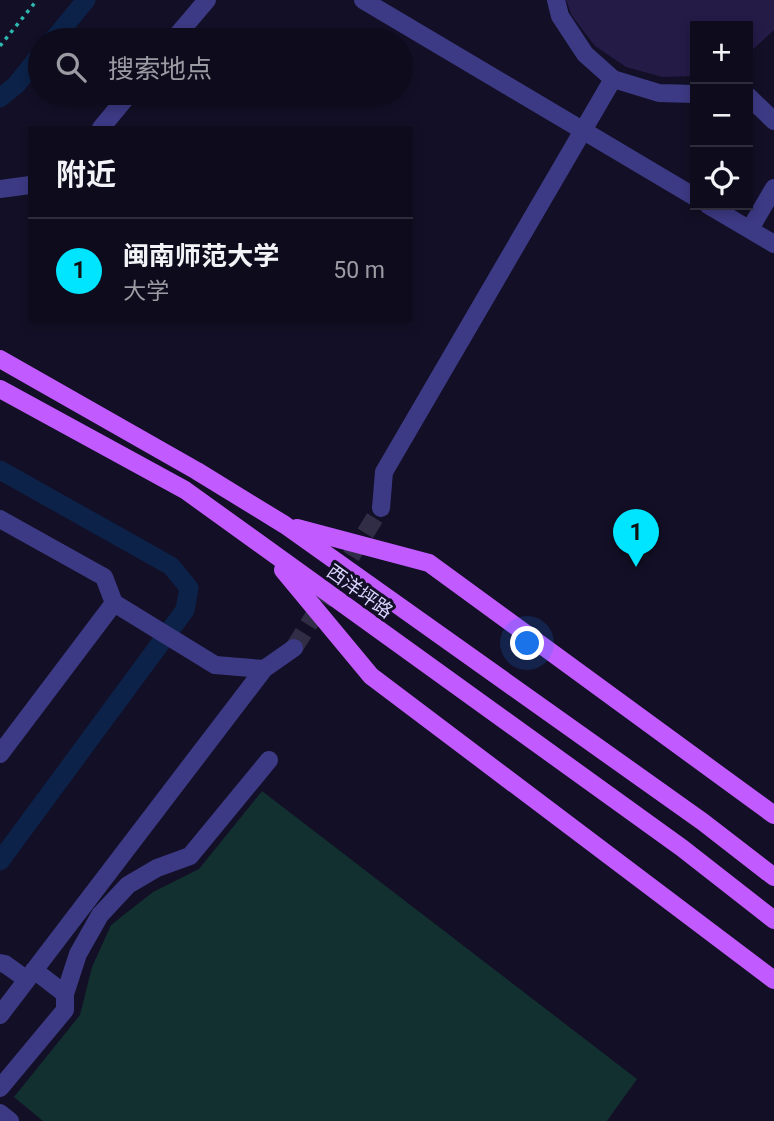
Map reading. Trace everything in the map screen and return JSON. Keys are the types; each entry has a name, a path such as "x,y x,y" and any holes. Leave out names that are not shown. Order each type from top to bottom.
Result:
{"main road":[{"path":"0,359 197,471 285,525 703,822 774,877"},
{"name":"西洋坪路","path":"0,389 185,490 681,848 774,920"},
{"path":"285,525 429,564 774,815"},
{"path":"268,551 371,676 774,980"}],"lane":[{"path":"183,28 207,0"},
{"path":"363,0 387,5 583,130 690,194"},
{"path":"556,0 560,16 585,54 612,79 659,93 690,94"},
{"path":"381,508 384,472 612,79"},
{"path":"753,101 774,121"},
{"path":"103,126 120,105"},
{"path":"0,189 28,186"},
{"path":"750,229 774,188"},
{"path":"717,210 774,244"},
{"path":"0,519 104,577 114,603 215,665 264,669"},
{"path":"0,754 114,603"},
{"path":"0,1015 264,669 294,648"},
{"path":"0,1088 65,1010 65,994 78,954 100,915 128,885 157,868 190,856 269,760"},
{"path":"0,963 65,994"},
{"path":"0,1113 10,1121"}],"path":[{"path":"0,46 37,0"}],"green space":[{"path":"262,791 637,1079 607,1121 43,1121 14,1097 80,1015 92,967 111,925 153,892 199,869"}],"building":[{"path":"566,0 774,0 774,30 753,49 753,21 690,21 690,76 662,77 626,67 595,46 572,16"}],"waterway":[{"path":"63,28 86,0"},
{"path":"0,98 16,85 28,70"},
{"path":"0,470 171,566 189,588 185,610 0,861"}],"tunnel":[{"path":"294,648 381,508"}],"place":[{"name":"闽南师范大学","path":"636,567"}]}
